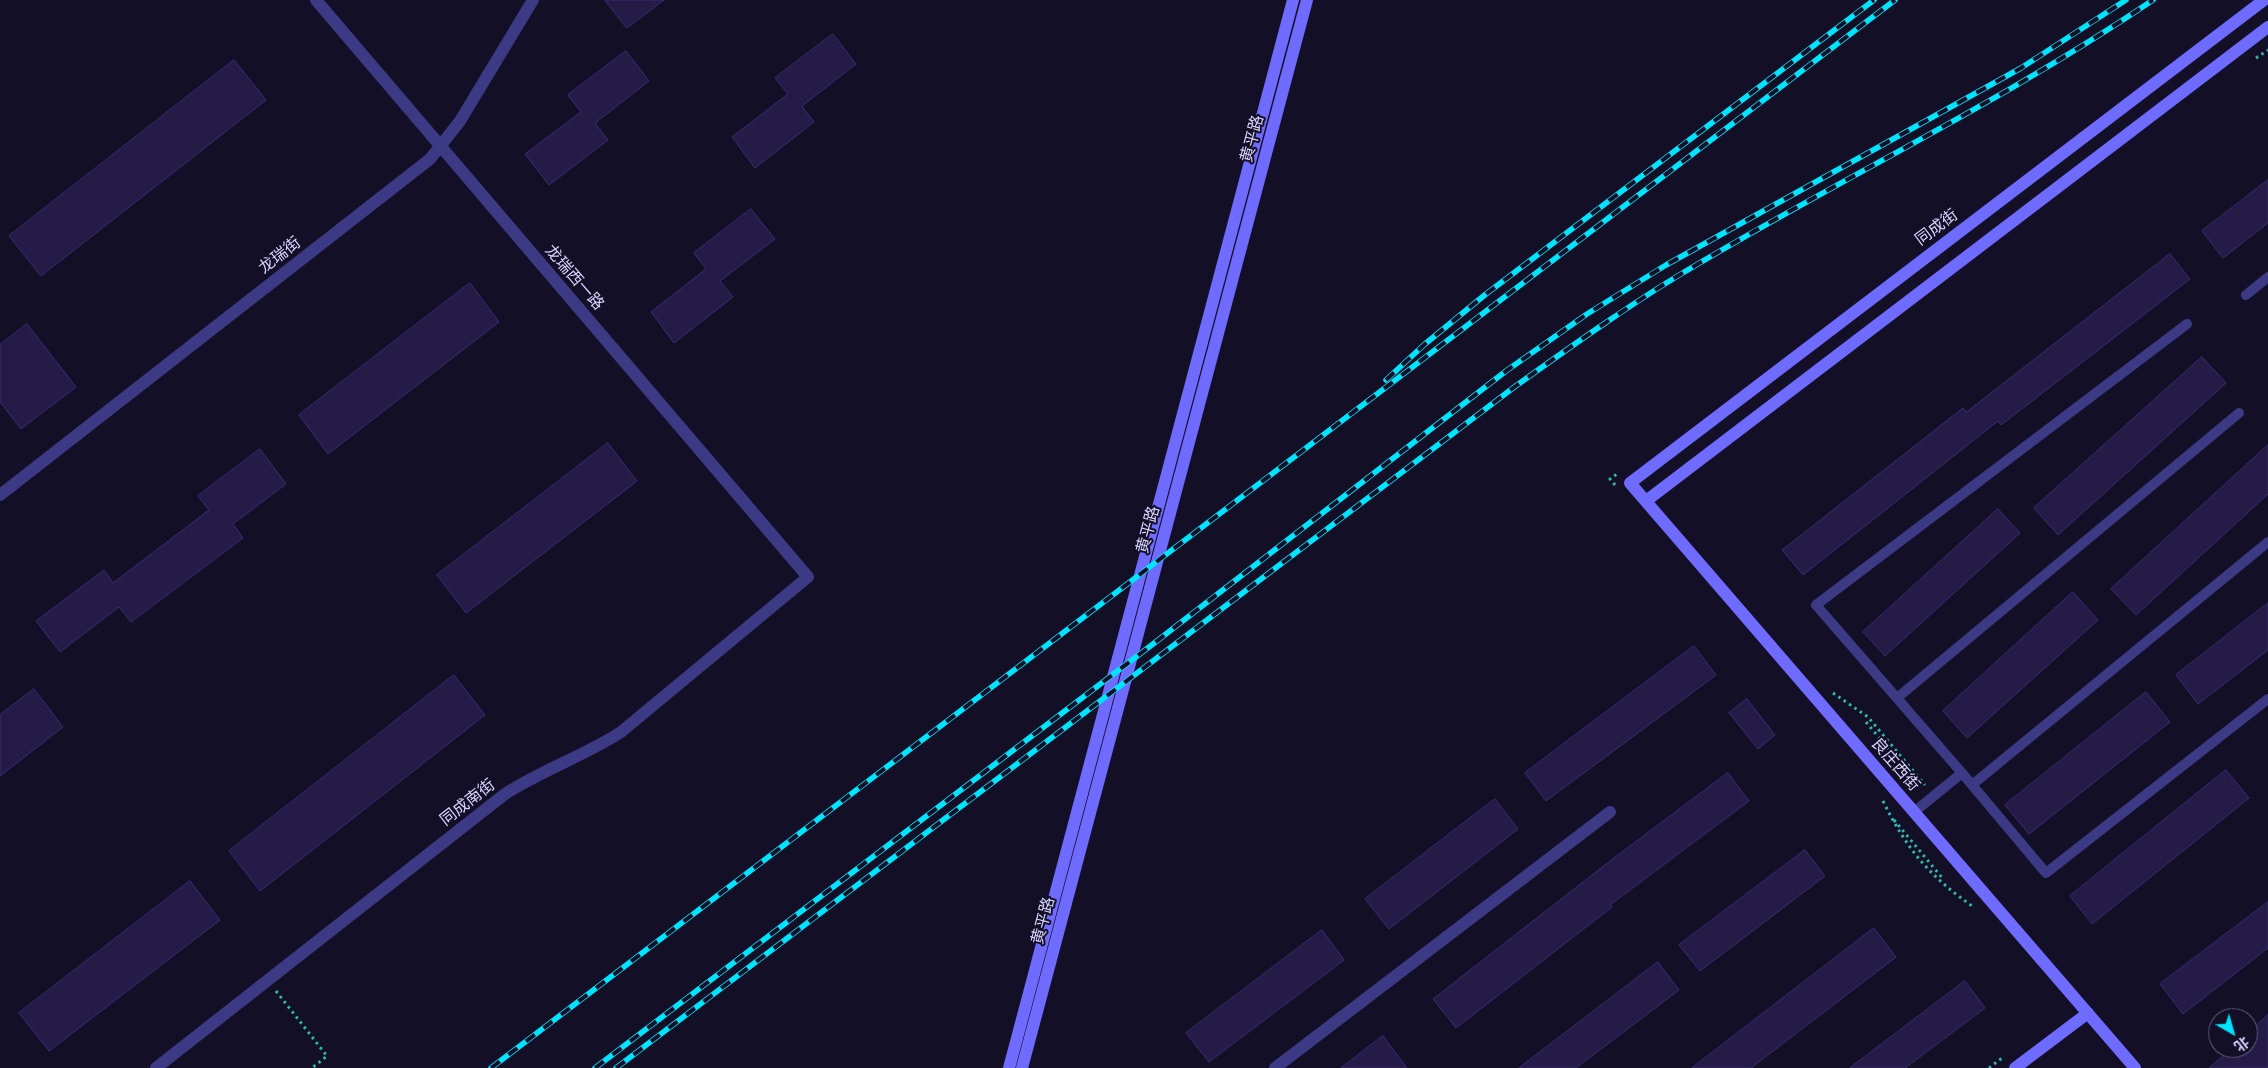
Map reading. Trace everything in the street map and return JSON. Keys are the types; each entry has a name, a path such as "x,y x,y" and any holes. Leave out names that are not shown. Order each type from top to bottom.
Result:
{"main road":[{"name":"黄平路","path":"1009,1068 1293,0"},
{"name":"黄平路","path":"1022,1068 1307,0"},
{"name":"同成街","path":"1630,483 2264,0"},
{"path":"1646,501 2268,28"},
{"name":"良庄西街","path":"1630,483 2135,1068"},
{"path":"2015,1068 2088,1013"}],"street":[{"name":"龙瑞西一路","path":"316,0 808,577"},
{"name":"龙瑞街","path":"0,495 419,169 441,147 460,121 533,0"},
{"name":"同成南街","path":"156,1068 505,794 529,778 600,745 621,732 808,577"},
{"path":"1275,1068 1610,812"}],"lane":[{"path":"2246,295 2268,277"},
{"path":"2187,324 1816,605 2046,873 2268,699"},
{"path":"1897,698 2239,413"},
{"path":"1972,786 2268,542"},
{"path":"1914,812 1962,773"}],"path":[{"path":"1828,688 1876,725 1924,783 1932,797"},
{"path":"1866,722 1916,782"},
{"path":"1894,820 1944,880"},
{"path":"267,980 327,1056 312,1068"}],"building":[{"path":"605,0 664,0 627,28"},
{"path":"833,34 856,64 802,106 814,122 755,168 732,137 788,94 775,78"},
{"path":"626,51 649,81 595,123 608,140 549,185 525,154 581,112 568,95"},
{"path":"234,60 266,100 41,276 9,236"},
{"path":"2268,180 2268,223 2223,258 2202,231"},
{"path":"751,209 775,239 720,281 733,297 674,343 651,312 706,269 694,253"},
{"path":"2170,254 2190,279 2001,425 1998,421 1803,575 1782,550 1963,408 1966,412"},
{"path":"470,283 499,322 328,454 299,415"},
{"path":"27,324 76,387 21,429 0,402 0,345"},
{"path":"2202,357 2226,383 2058,535 2034,508"},
{"path":"608,443 637,481 466,613 437,575"},
{"path":"2268,445 2268,494 2136,615 2111,589"},
{"path":"260,449 286,484 233,524 243,538 131,622 119,607 60,652 36,621 104,570 113,583 209,510 198,496"},
{"path":"1998,509 2020,533 1885,656 1863,632"},
{"path":"2073,592 2098,620 1967,738 1943,711"},
{"path":"2268,603 2268,650 2198,704 2176,675"},
{"path":"1694,646 1716,675 1546,801 1525,773"},
{"path":"454,675 485,715 260,891 229,851"},
{"path":"34,689 63,727 0,776 0,715"},
{"path":"2146,692 2170,722 2029,834 2005,805"},
{"path":"1747,699 1775,735 1758,749 1729,713"},
{"path":"2226,770 2249,798 2092,924 2070,896"},
{"path":"1728,773 1749,801 1610,905 1612,907 1456,1028 1433,999 1610,861"},
{"path":"1495,799 1518,829 1389,929 1365,899"},
{"path":"1805,850 1825,876 1700,971 1679,945"},
{"path":"190,881 220,920 49,1051 19,1013"},
{"path":"2268,902 2268,948 2183,1014 2160,984"},
{"path":"1874,928 1896,957 1751,1068 1692,1068"},
{"path":"1322,930 1344,960 1209,1062 1186,1033"},
{"path":"1658,962 1679,990 1576,1068 1519,1068"},
{"path":"1965,981 1985,1008 1905,1068 1850,1068"},
{"path":"2268,1015 2268,1068 2209,1068 2220,1058 2258,1058 2258,1024"},
{"path":"1383,1036 1407,1068 1341,1068"}],"railway":[{"path":"1386,380 1425,344 1486,294 1874,0"},
{"path":"491,1068 1895,0"},
{"path":"595,1068 1153,644 1506,371 1587,314 1666,265 2021,68 2126,0"},
{"path":"616,1068 1517,385 1576,343 1676,277 1795,208 1977,108 2095,38 2153,0"}]}
